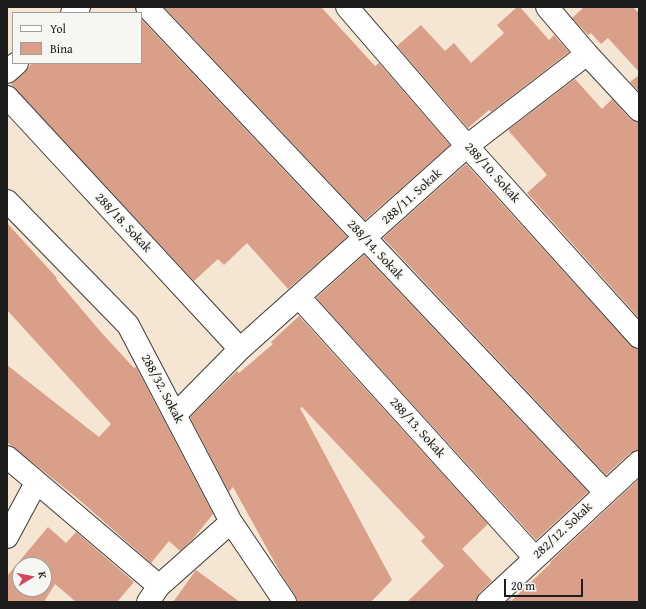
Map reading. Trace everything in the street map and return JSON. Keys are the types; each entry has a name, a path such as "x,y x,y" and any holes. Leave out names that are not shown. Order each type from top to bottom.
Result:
{"street":[{"name":"288/14. Sokak","path":"147,7 365,240 605,492"},
{"name":"288/10. Sokak","path":"347,7 467,146 639,337"},
{"path":"547,7 587,54 639,110"},
{"name":"288/11. Sokak","path":"175,415 240,349 365,240 467,146 587,54"},
{"name":"288/18. Sokak","path":"7,97 240,349"},
{"name":"288/32. Sokak","path":"7,201 128,325 231,522 285,602"},
{"name":"288/13. Sokak","path":"299,297 535,558"},
{"path":"7,457 154,594 231,522"},
{"name":"282/12. Sokak","path":"488,602 639,462"},
{"path":"7,537 36,483"}],"building":[{"path":"164,7 321,7 375,66 379,63 450,145 365,220"},
{"path":"517,7 520,7 549,40 554,35 569,52 491,112 489,110 468,128 397,46 421,25 445,51 454,43 471,63 504,33 497,25"},
{"path":"584,7 633,7 639,13 639,72 608,38 601,44 591,33 588,35 572,18"},
{"path":"142,20 347,237 288,289 247,243 224,265 218,259 194,281 11,84 25,72 31,64 142,64"},
{"path":"639,75 639,92 630,82"},
{"path":"575,79 602,109 612,99 630,119 639,122 639,318 527,193 547,175 508,130"},
{"path":"466,164 630,345 639,349 639,450 630,453 606,475 383,238"},
{"path":"7,223 57,278 56,279 100,331 134,368 136,367 213,514 193,539 180,551 169,541 151,563 77,498 7,442 7,365 99,437 111,424 7,310"},
{"path":"364,255 588,492 536,540 316,298"},
{"path":"299,316 488,524 462,549 492,581 479,593 476,602 407,602 444,566 421,541 425,537 302,407 300,408 392,580 371,602 297,602 295,595 280,572 233,487 229,492 190,417 237,371 239,373 273,344 271,342"},
{"path":"639,479 639,602 506,602 510,599 511,601 551,563 550,562"},
{"path":"48,527 66,543 76,532 134,582 117,602 76,602 55,584 52,589 52,557 23,557"},
{"path":"12,570 12,597 47,597 44,602 7,602 7,576"},
{"path":"196,570 240,602 173,602"}]}
